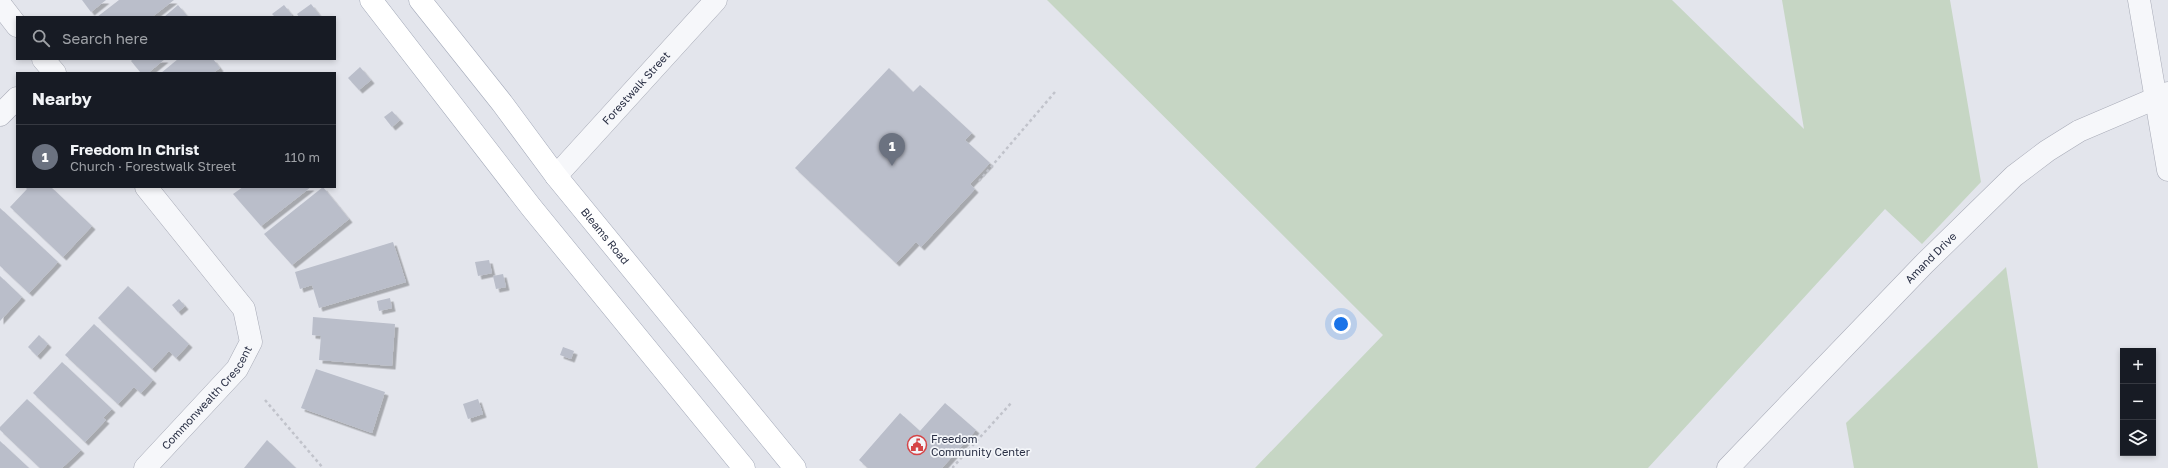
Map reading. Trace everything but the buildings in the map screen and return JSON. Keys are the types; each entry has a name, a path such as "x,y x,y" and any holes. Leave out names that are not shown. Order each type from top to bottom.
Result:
{"main road":[{"path":"372,0 532,207 744,468"},
{"name":"Bleams Road","path":"420,0 502,103 556,176 795,468"}],"street":[{"name":"Forestwalk Street","path":"556,176 716,0"},
{"path":"2139,0 2162,96 2168,170"},
{"path":"0,4 16,25"},
{"name":"Amand Drive","path":"1728,468 1924,264 2014,176 2047,151 2079,131 2162,96"},
{"path":"0,115 16,99"},
{"name":"Commonwealth Crescent","path":"145,468 237,369 251,342 244,309 147,188"}],"path":[{"path":"979,181 1055,92"},
{"path":"265,400 323,468"},
{"path":"954,468 953,467 1012,402"}],"green space":[{"path":"1047,0 1672,0 1804,129 1782,0 1950,0 1981,182 1922,244 1885,209 1648,468 1255,468 1383,335"},
{"path":"2006,267 2038,468 1854,468 1846,423"}],"place":[{"name":"Freedom In Christ","path":"892,166"},
{"name":"Freedom Community Center","path":"917,445"}]}
